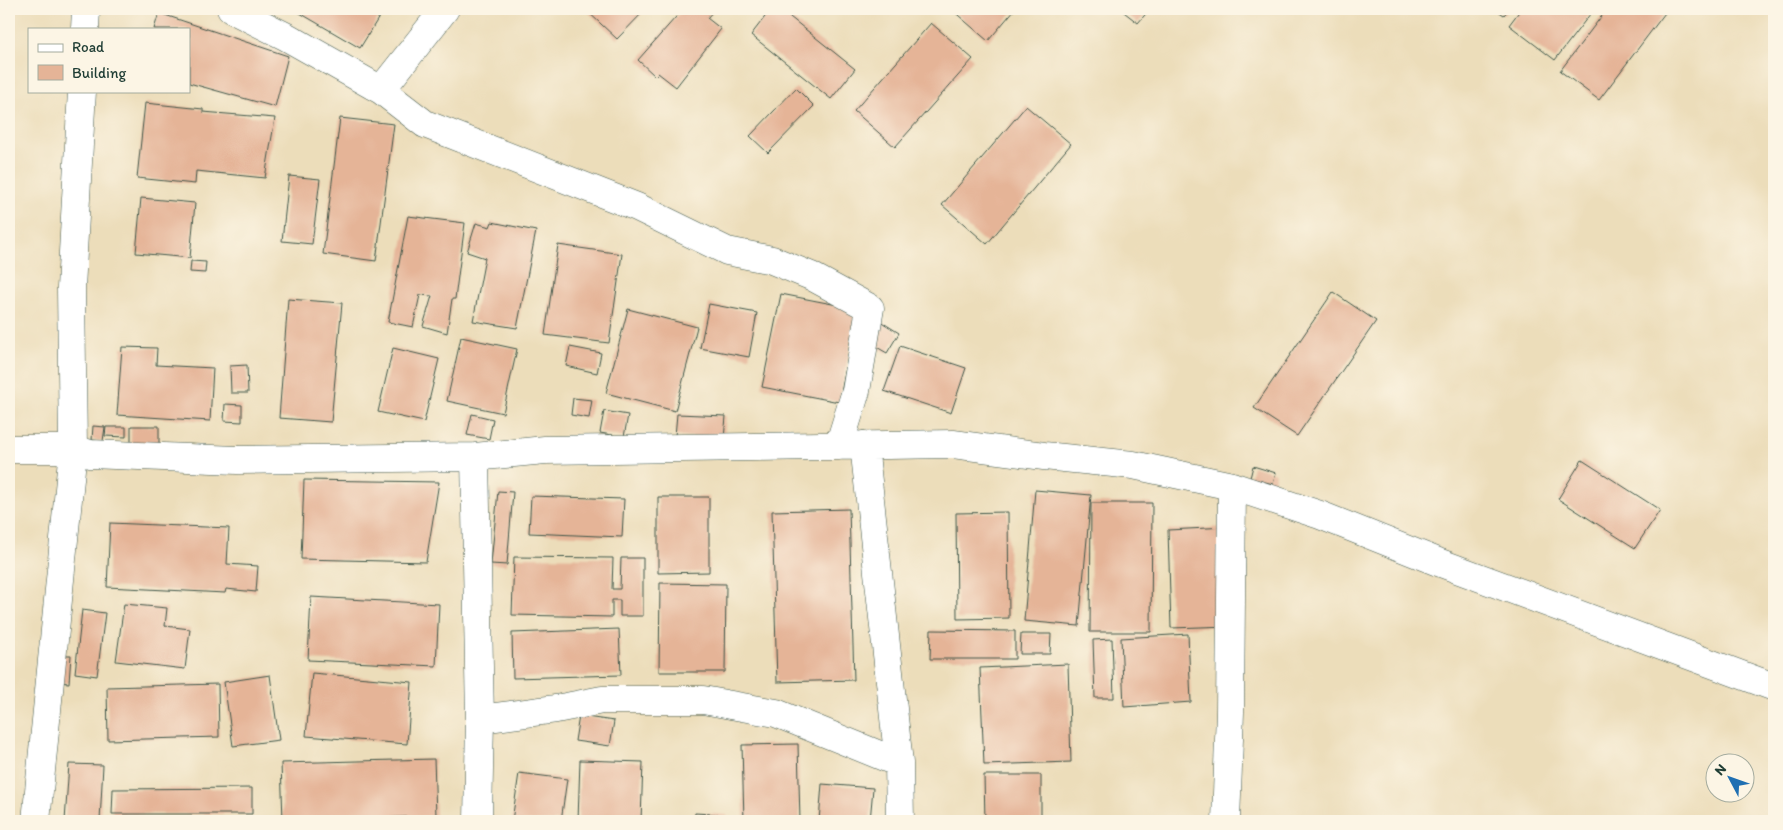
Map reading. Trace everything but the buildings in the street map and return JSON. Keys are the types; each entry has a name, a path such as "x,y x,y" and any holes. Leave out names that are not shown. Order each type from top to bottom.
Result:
{"street":[{"path":"85,28 86,9"},
{"path":"231,9 287,37 380,90 424,124 637,207 727,251 772,260 811,276 870,308 856,390 852,445 900,763 900,821"},
{"path":"380,90 445,9"},
{"path":"36,821 73,449 71,288 82,92"},
{"path":"9,449 73,449 90,454 237,460 474,457 545,450 953,444 1133,465 1232,486 1320,515 1438,562 1774,687"},
{"path":"474,457 480,719 478,821"},
{"path":"1226,821 1230,712 1232,486"},
{"path":"480,719 602,700 703,700 776,713 900,763"}]}
